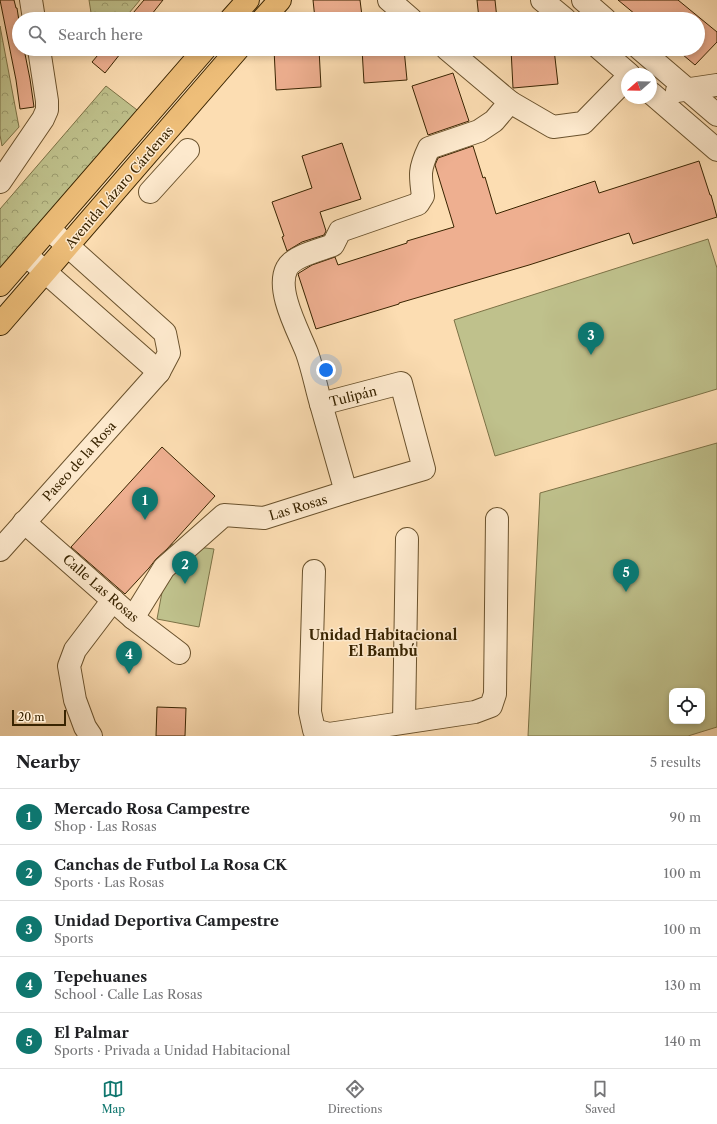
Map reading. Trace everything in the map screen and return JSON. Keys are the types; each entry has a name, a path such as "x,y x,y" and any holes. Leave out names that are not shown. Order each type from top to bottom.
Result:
{"main road":[{"path":"237,12 248,0"},
{"path":"270,12 280,0"},
{"name":"Avenida Lázaro Cárdenas","path":"0,285 199,56"},
{"name":"Avenida Lázaro Cárdenas","path":"0,324 232,56"}],"street":[{"path":"31,0 33,12"},
{"path":"389,0 403,12"},
{"path":"542,0 557,12"},
{"path":"583,0 597,12"},
{"path":"0,182 44,119 47,110 40,56"},
{"path":"455,56 510,102 553,127 583,123 621,84"},
{"path":"608,56 622,68"},
{"path":"648,56 713,109"},
{"path":"657,93 717,85"},
{"path":"657,98 717,150"},
{"name":"Tulipán","path":"346,492 424,469 401,383 321,404 307,354 287,303 283,281 287,268 296,260 333,245 340,231 418,204 423,196 420,175 422,162 429,148 479,131 494,122 510,102"},
{"path":"674,113 713,109"},
{"path":"150,192 188,150"},
{"path":"147,153 167,173"},
{"name":"Paseo de la Rosa","path":"0,550 159,372 169,353 165,333 49,229"},
{"path":"26,255 159,372"},
{"path":"321,404 346,492"},
{"name":"Las Rosas","path":"133,618 164,568 224,515 264,518 346,492"},
{"path":"314,571 310,712 314,730 329,734 377,731 404,722 475,712 491,706 495,694 497,519"},
{"name":"Calle Las Rosas","path":"24,522 133,618 178,653"},
{"path":"404,722 407,539"},
{"path":"91,736 85,727 75,700 69,666 75,650 113,600"}],"green space":[{"path":"89,0 140,0 130,12 91,12"},
{"path":"0,26 19,127 2,146 0,135"},
{"path":"106,86 141,113 0,275 0,209"},
{"path":"708,239 717,268 717,389 495,456 454,320"},
{"path":"717,443 717,727 688,736 528,736 540,493"},
{"path":"171,544 214,549 199,627 157,619"}],"building":[{"path":"0,0 14,0 17,8 18,12 12,12 12,56 25,56 34,107 20,109 16,80"},
{"path":"144,0 163,0 154,12 134,12"},
{"path":"313,0 360,0 362,12 314,12"},
{"path":"477,0 495,0 496,12 478,12"},
{"path":"618,0 678,0 693,12 633,12"},
{"path":"705,22 717,32 717,42 705,55"},
{"path":"97,56 118,56 105,73 92,62"},
{"path":"274,56 319,56 321,87 276,90"},
{"path":"362,56 405,56 407,80 364,83"},
{"path":"511,56 555,56 558,84 513,88"},
{"path":"684,56 704,56 695,65"},
{"path":"453,73 469,121 428,135 412,86"},
{"path":"342,143 361,199 320,212 326,231 324,235 302,242 287,251 282,237 284,236 272,202 312,188 302,156"},
{"path":"473,146 483,178 485,177 496,214 595,181 599,193 699,161 717,217 633,244 629,233 529,265 316,329 298,274 312,265 335,257 338,265 407,243 407,241 454,227 435,165 438,158"},
{"path":"162,447 215,496 125,594 71,547"},
{"path":"157,707 186,708 185,736 156,736"}],"place":[{"name":"Unidad Deportiva Campestre","path":"591,355"},
{"name":"Mercado Rosa Campestre","path":"145,520"},
{"name":"Canchas de Futbol La Rosa CK","path":"185,584"},
{"name":"El Palmar","path":"626,592"},
{"name":"Tepehuanes","path":"129,674"}],"district":[{"name":"Unidad Habitacional El Bambú","path":"383,644"}]}
